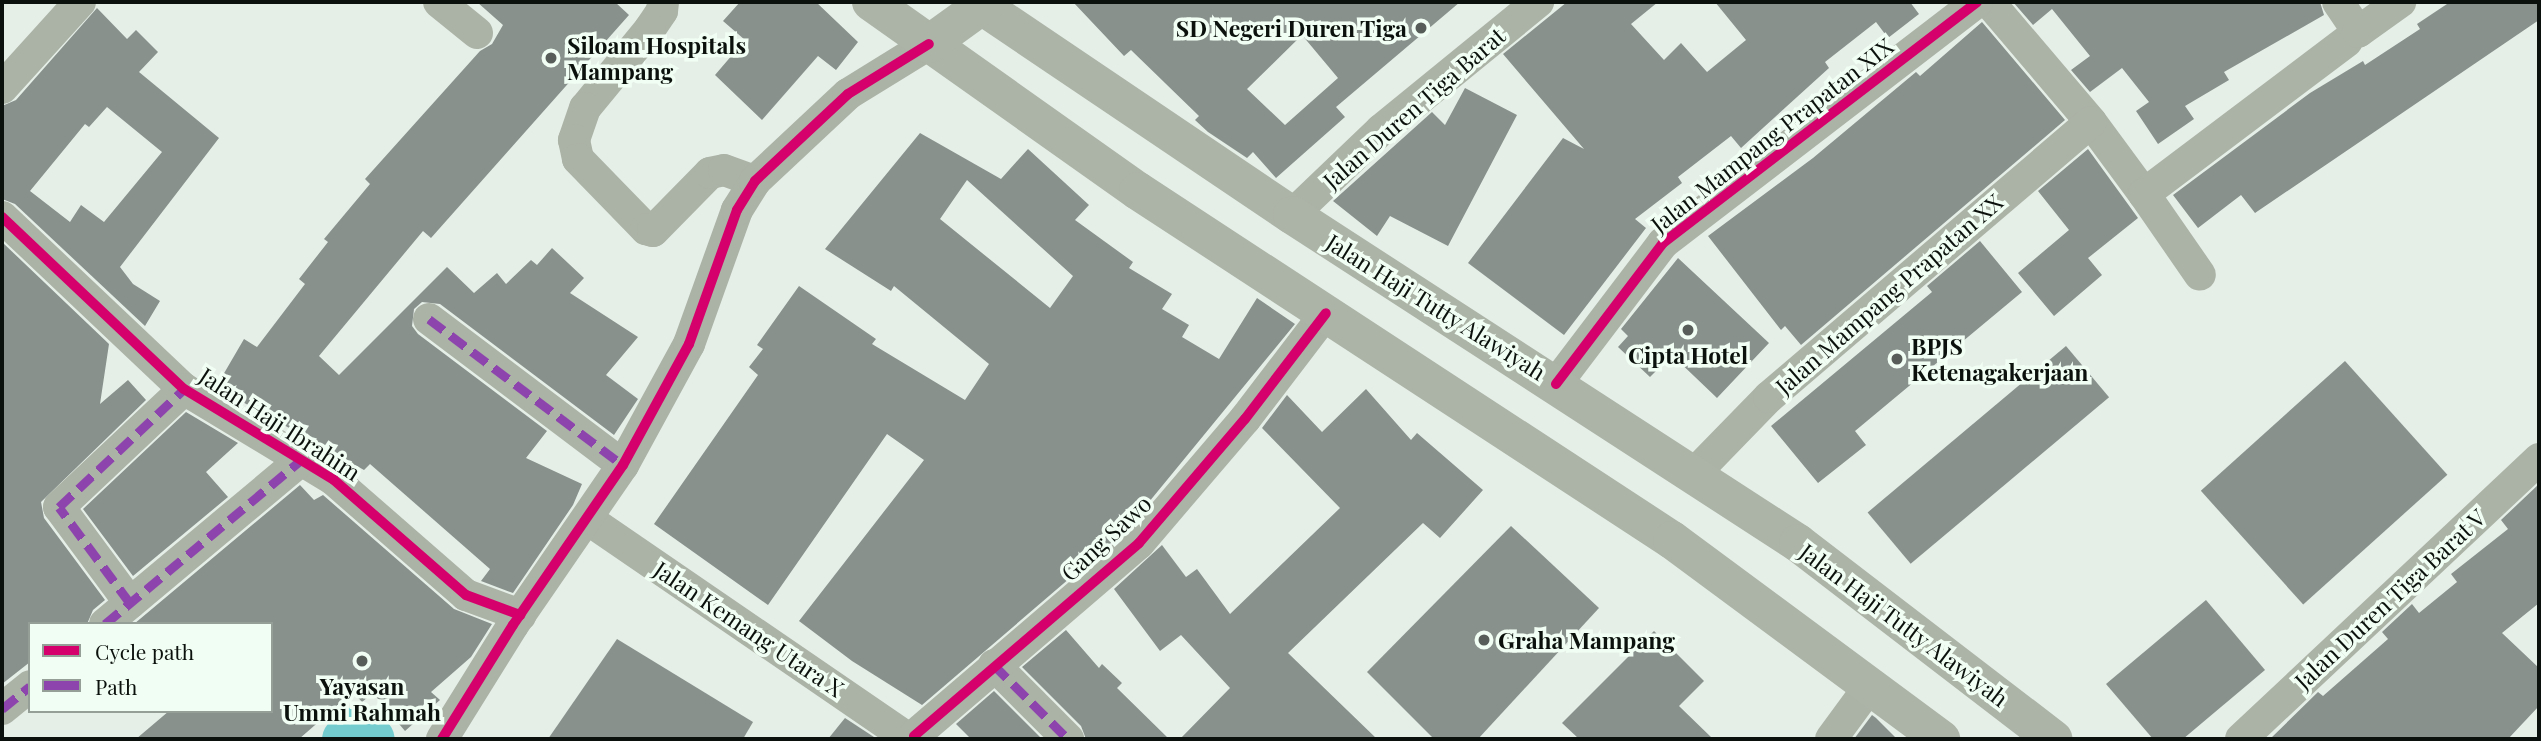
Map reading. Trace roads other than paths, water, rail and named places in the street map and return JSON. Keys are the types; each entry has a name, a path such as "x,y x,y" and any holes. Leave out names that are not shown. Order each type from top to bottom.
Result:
{"main road":[{"path":"871,2 1138,191 1672,540 1941,739"},
{"path":"929,44 982,3"},
{"name":"Jalan Haji Tutty Alawiyah","path":"982,3 1292,215 1798,543 2053,739"}],"street":[{"path":"2,88 80,2"},
{"path":"439,2 477,33"},
{"path":"663,2 650,29 585,108 574,140 578,159 646,229 653,231 710,173 724,170 755,181"},
{"name":"Jalan Duren Tiga Barat","path":"1292,215 1381,130 1538,2"},
{"name":"Jalan Mampang Prapatan XIX","path":"1556,384 1663,243 1977,2"},
{"path":"1989,2 2091,122 2200,275"},
{"path":"2338,2 2353,36"},
{"path":"2144,194 2400,2"},
{"path":"442,739 520,615 589,520 623,465 689,344 737,210 755,181 848,94 929,44"},
{"name":"Jalan Mampang Prapatan XX","path":"1694,474 1769,397 2091,122"},
{"name":"Jalan Haji Ibrahim","path":"2,218 184,389 334,480 466,594 520,615"},
{"name":"Gang Sawo","path":"911,738 1139,543 1245,419 1326,313"},
{"path":"429,319 623,465"},
{"path":"130,603 59,507 184,389"},
{"name":"Jalan Duren Tiga Barat V","path":"2241,739 2539,458"},
{"path":"107,622 301,460"},
{"name":"Jalan Kemang Utara X","path":"589,520 911,738"},
{"path":"993,666 1068,739"},
{"path":"1831,739 1870,686"},
{"path":"2,709 28,687"}],"waterway":[{"path":"345,739 358,729 371,739"}],"place":[{"name":"SD Negeri Duren Tiga","path":"1421,28"},
{"name":"Siloam Hospitals Mampang","path":"551,58"},
{"name":"Cipta Hotel","path":"1688,330"},
{"name":"BPJS Ketenagakerjaan","path":"1897,359"},
{"name":"Graha Mampang","path":"1484,640"},
{"name":"Yayasan Ummi Rahmah","path":"362,661"}]}
